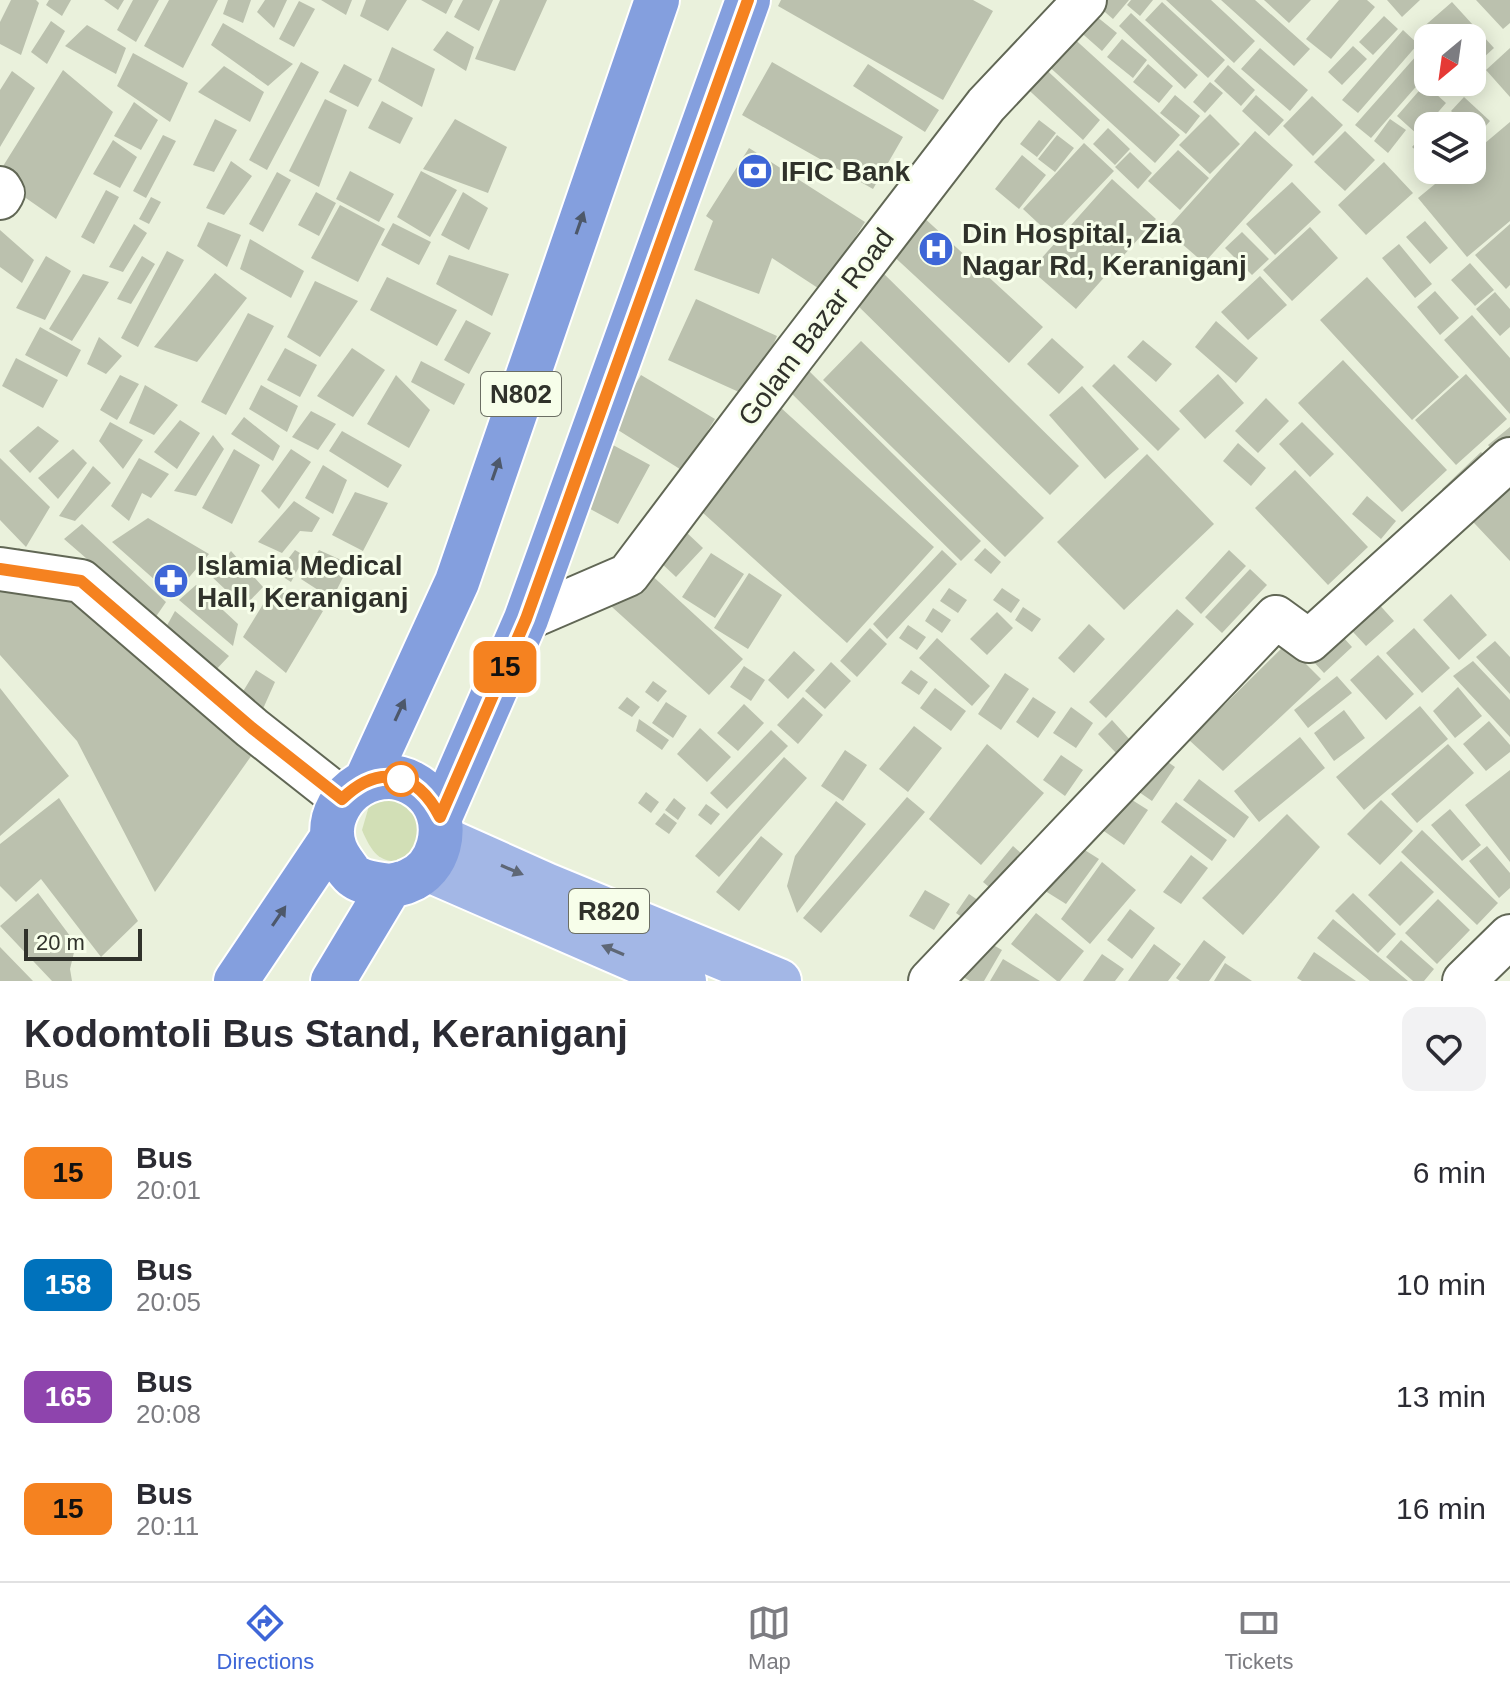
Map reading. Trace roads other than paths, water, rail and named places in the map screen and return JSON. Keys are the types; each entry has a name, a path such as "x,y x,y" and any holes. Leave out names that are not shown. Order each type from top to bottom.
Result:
{"highway":[{"name":"N802","path":"236,981 347,806 457,582 657,0"},
{"name":"N802","path":"333,981 424,852 526,619 748,0"},
{"path":"376,777 397,777 416,785 431,799 424,852 369,883 354,877 339,857 347,806 376,777"}],"main road":[{"name":"R820","path":"424,852 684,981"},
{"name":"R820","path":"424,852 546,885 779,981"}],"street":[{"name":"Golam Bazar Road","path":"526,619 628,575 986,105 1085,0"},
{"path":"0,188 3,193 0,198"},
{"path":"930,981 1276,617 1309,641 1510,459"},
{"path":"0,569 81,581 347,806"},
{"path":"1464,981 1510,936"}],"place":[{"name":"IFIC Bank","path":"755,171"},
{"name":"Din Hospital, Zia Nagar Rd, Keraniganj","path":"936,249"},
{"name":"Islamia Medical Hall, Keraniganj","path":"171,581"}]}
